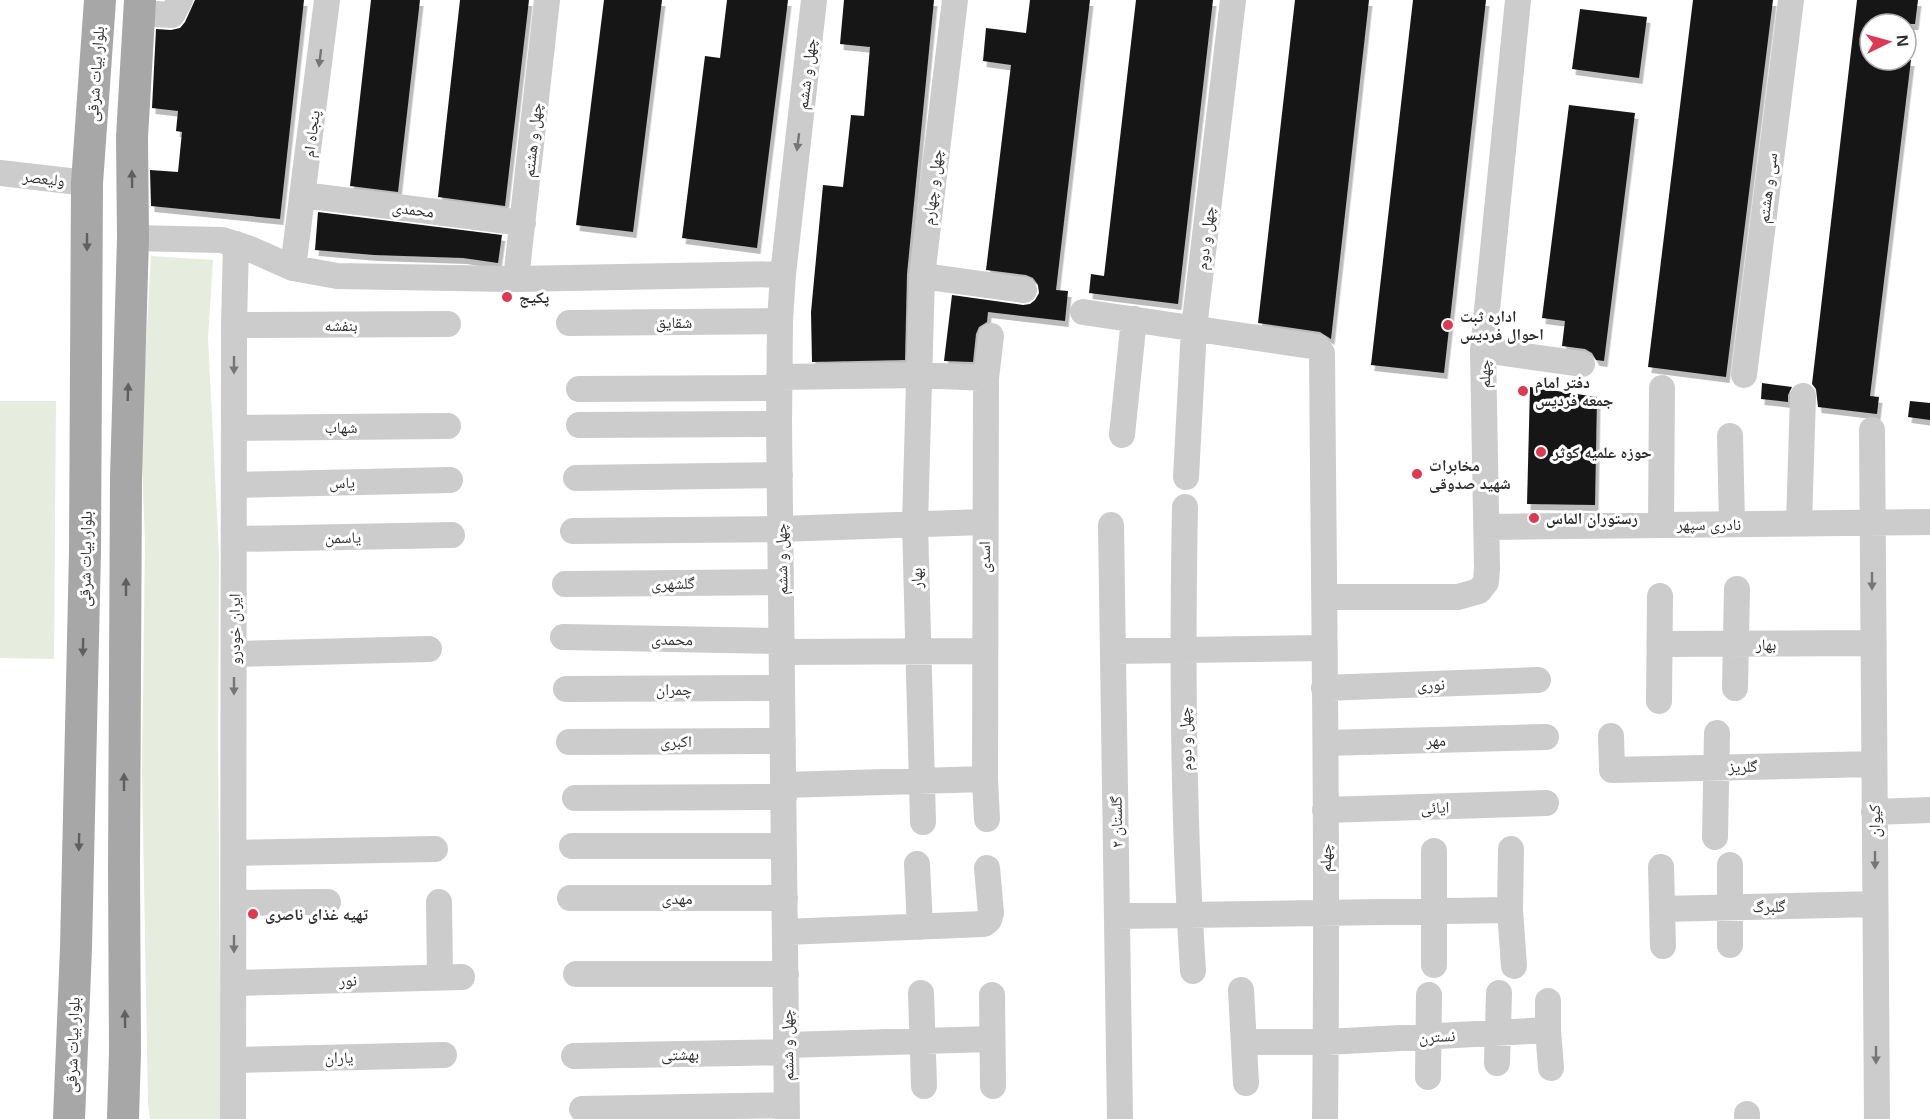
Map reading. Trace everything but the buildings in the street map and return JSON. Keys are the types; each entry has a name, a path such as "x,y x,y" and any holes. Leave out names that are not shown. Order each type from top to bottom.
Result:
{"main road":[{"name":"بلوار بیات شرقی","path":"69,1119 76,948 86,480 87,183 100,0"},
{"path":"123,1119 126,1052 124,858 126,478 133,238 132,137 139,6"},
{"path":"86,431 96,437 106,438 116,436 127,428"},
{"path":"86,480 96,471 106,468 117,470 126,478"},
{"path":"126,1052 137,1119"}],"street":[{"path":"139,6 172,15 180,0"},
{"name":"پنجاه ام","path":"293,268 327,0"},
{"name":"چهل و هشتم","path":"516,279 547,0"},
{"name":"چهل و ششم","path":"787,1112 779,424 780,321 783,274 814,0"},
{"name":"چهل و چهارم","path":"919,375 922,276 955,0"},
{"name":"چهل و دوم","path":"1186,477 1194,328 1233,0"},
{"name":"چهلم","path":"1324,597 1458,597 1479,591 1486,582 1483,350 1518,0"},
{"name":"سی و هشتم","path":"1744,375 1791,0"},
{"name":"ولیعصر","path":"0,173 87,183"},
{"name":"محمدی","path":"303,195 523,223"},
{"path":"133,238 222,240 293,268 337,276 516,279 783,274"},
{"name":"ایران خودرو","path":"233,1119 236,244"},
{"path":"922,276 1024,290"},
{"name":"چهلم","path":"1083,312 1318,347 1322,353 1323,648 1326,743 1325,1119"},
{"path":"1122,435 1134,319"},
{"name":"شقایق","path":"568,323 780,321"},
{"name":"بنفشه","path":"234,325 448,324"},
{"name":"اسدی","path":"987,819 984,522 986,378 991,336"},
{"path":"1483,350 1582,364"},
{"path":"579,389 779,383 919,375 986,378"},
{"name":"بهار","path":"919,375 915,524 922,822"},
{"path":"1661,524 1662,388"},
{"path":"1799,523 1803,396"},
{"path":"579,425 779,424"},
{"name":"شهاب","path":"234,428 448,426"},
{"name":"کیوان","path":"1872,430 1877,1119"},
{"path":"1730,436 1732,524"},
{"path":"576,478 780,475"},
{"name":"یاس","path":"234,485 450,480"},
{"name":"چهل و دوم","path":"1185,507 1182,650 1189,914 1193,971"},
{"path":"573,531 780,529 984,522"},
{"name":"نادری سپهر","path":"1487,527 1930,522"},
{"name":"گلستان ۲","path":"1111,525 1120,1119"},
{"name":"یاسمن","path":"234,540 452,535"},
{"name":"گلشهری","path":"565,584 781,582"},
{"path":"1735,688 1737,589"},
{"path":"1659,701 1660,596"},
{"name":"محمدی","path":"563,638 782,647 984,651"},
{"name":"بهار","path":"1660,644 1873,644"},
{"path":"234,654 429,648"},
{"path":"1113,651 1323,648"},
{"name":"نوری","path":"1324,688 1538,680"},
{"name":"چمران","path":"566,689 783,688"},
{"path":"1715,837 1717,733"},
{"name":"گلریز","path":"1611,736 1612,770 1874,765"},
{"name":"مهر","path":"1326,743 1546,737"},
{"name":"اکبری","path":"569,742 783,741"},
{"path":"575,798 784,791 985,779"},
{"name":"ایائی","path":"1325,810 1546,803"},
{"path":"1874,812 1930,810"},
{"path":"572,846 784,846"},
{"path":"234,853 435,849"},
{"path":"1511,849 1510,910 1515,966"},
{"path":"1434,851 1434,965"},
{"path":"917,864 920,927"},
{"path":"1730,865 1730,945"},
{"path":"1661,867 1663,946"},
{"path":"785,932 984,924 989,920 991,914 987,868"},
{"name":"مهدی","path":"570,898 785,898"},
{"path":"234,903 328,902"},
{"name":"نور","path":"234,983 451,977 439,902"},
{"name":"گلبرگ","path":"1662,909 1875,904"},
{"path":"1117,916 1510,910"},
{"path":"576,974 786,974"},
{"path":"1241,990 1245,1083"},
{"path":"921,993 924,1086"},
{"path":"1497,1063 1499,993"},
{"path":"992,995 993,1086"},
{"path":"1428,1077 1429,995"},
{"path":"1548,1001 1551,1068"},
{"name":"نسترن","path":"1244,1042 1326,1042 1548,1030"},
{"name":"بهشتی","path":"574,1056 991,1039"},
{"name":"یاران","path":"233,1059 444,1055"},
{"path":"582,1109 787,1112"}],"shaded area":[{"path":"151,256 213,260 208,338 219,554 221,1119 150,1119 148,1103 142,773 145,542 141,434"},
{"path":"0,401 56,401 54,659 0,658"}],"place":[{"name":"پکیج","path":"507,297"},
{"name":"اداره ثبت احوال فردیس","path":"1448,325"},
{"name":"دفتر امام جمعه فردیس","path":"1523,391"},
{"name":"حوزه علمیه کوثر","path":"1541,452"},
{"name":"مخابرات شهید صدوقی","path":"1417,474"},
{"name":"رستوران الماس","path":"1534,518"},
{"name":"تهیه غذای ناصری","path":"253,914"}]}
